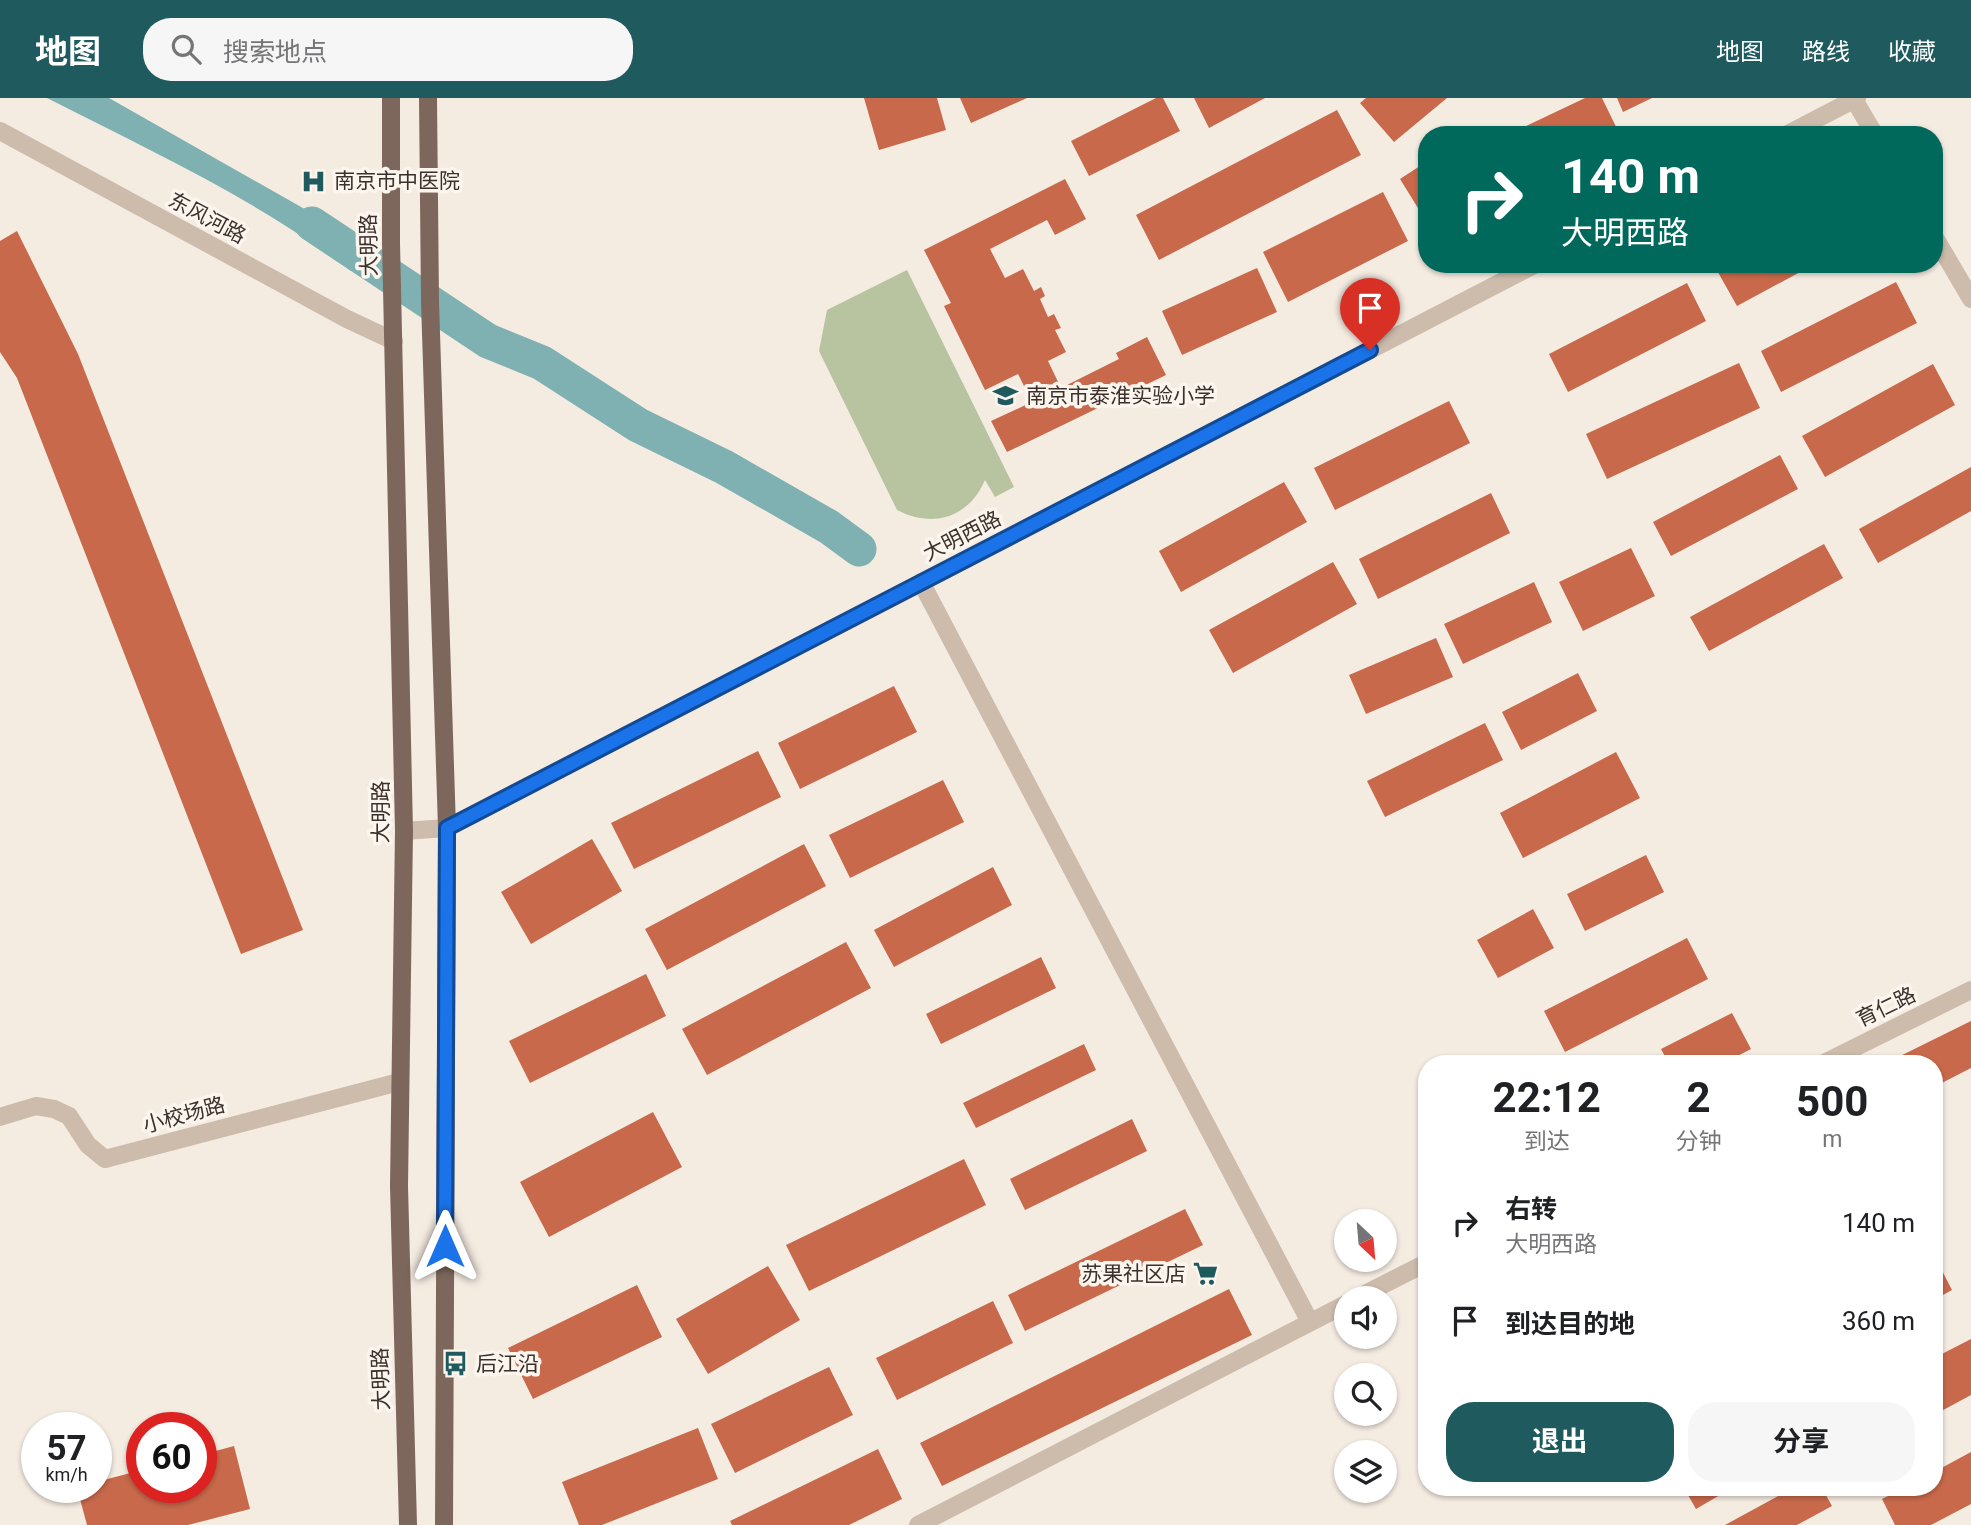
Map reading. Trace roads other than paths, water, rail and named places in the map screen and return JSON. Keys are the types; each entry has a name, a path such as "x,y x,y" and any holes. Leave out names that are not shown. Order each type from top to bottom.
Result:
{"main road":[{"name":"大明路","path":"391,98 391,243 404,831 398,1082 408,1525"},
{"path":"428,98 431,330 447,828 444,1525"}],"street":[{"path":"1803,126 1855,98 1870,126"},
{"name":"东风河路","path":"0,131 347,319 394,341"},
{"path":"1943,251 1971,299"},
{"name":"大明西路","path":"404,831 447,828 1519,273"},
{"path":"921,582 1310,1322"},
{"name":"育仁路","path":"1840,1055 1971,990"},
{"name":"小校场路","path":"0,1117 36,1106 54,1109 69,1116 88,1144 105,1159 398,1082"},
{"path":"1381,1286 1418,1267"},
{"path":"918,1525 1334,1310"}],"water":[{"path":"47,98 109,98 324,220 348,245 356,264 351,271 316,245 241,199"}],"waterway":[{"path":"312,224 488,341 542,363 638,425 724,467 829,527 859,549"}],"place":[{"name":"南京市中医院","path":"314,181"},
{"name":"南京市泰淮实验小学","path":"1006,396"},
{"name":"苏果社区店","path":"1206,1274"},
{"name":"后江沿","path":"456,1364"}]}
